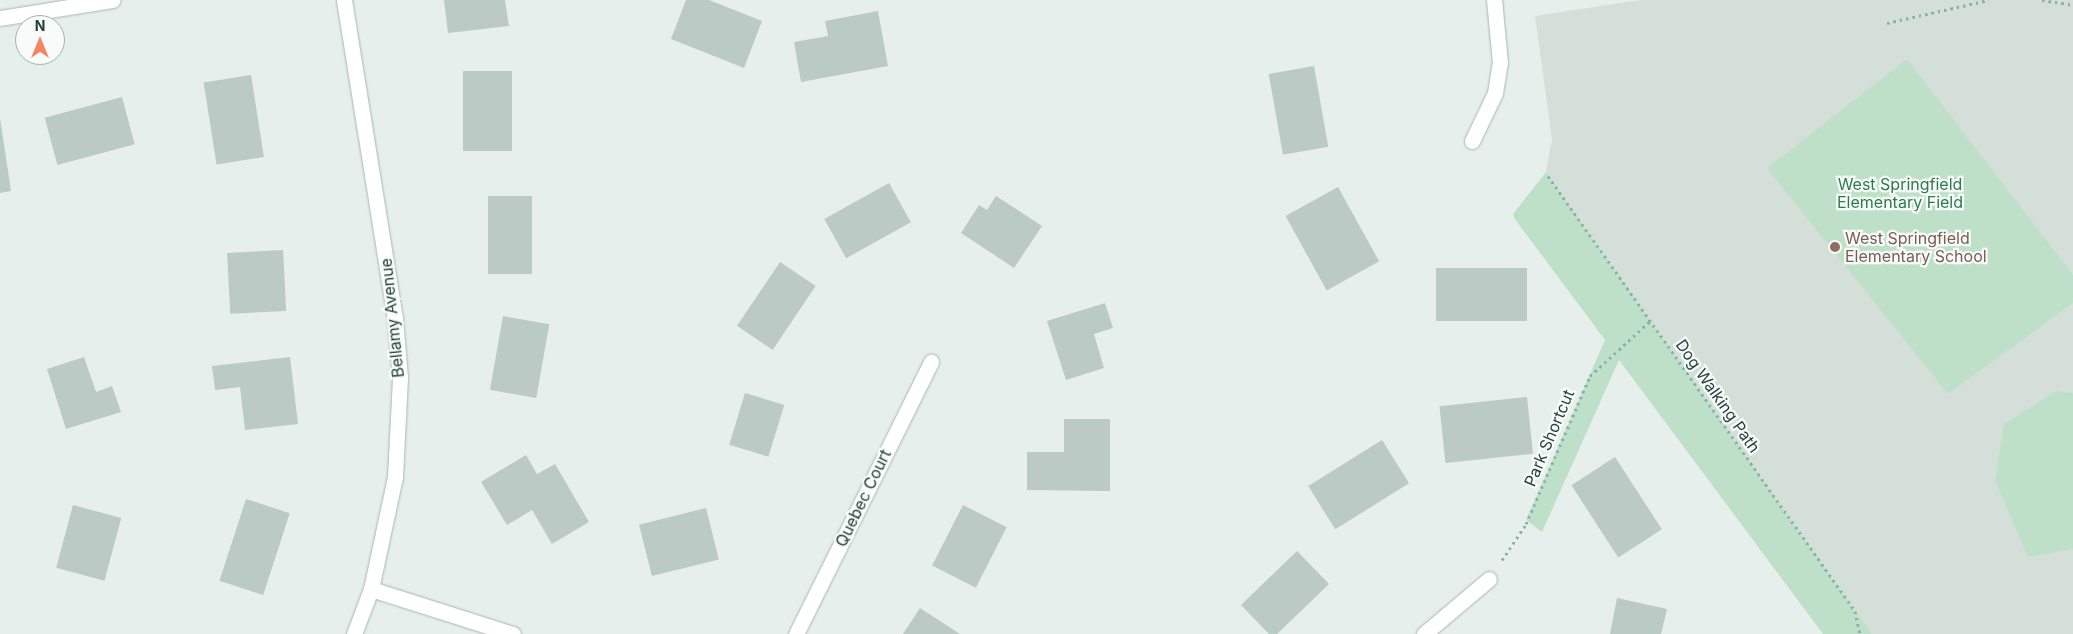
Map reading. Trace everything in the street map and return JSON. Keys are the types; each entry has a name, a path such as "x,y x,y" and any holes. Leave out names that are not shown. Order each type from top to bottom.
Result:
{"street":[{"path":"0,18 113,0"},
{"name":"Bellamy Avenue","path":"344,0 396,318 400,378 396,478 371,589 354,634"},
{"path":"1472,141 1495,93 1500,63 1494,0"},
{"name":"Quebec Court","path":"796,634 931,362"},
{"path":"1424,634 1489,579"},
{"path":"371,589 513,634"}],"path":[{"path":"1887,23 1988,0"},
{"path":"2042,0 2073,5"},
{"name":"Dog Walking Path","path":"1548,176 1855,611 1860,634"},
{"name":"Park Shortcut","path":"1489,579 1526,524 1590,376 1650,321"}],"shaded area":[{"name":"West Springfield Elementary School","path":"1640,0 2073,0 2073,634 1872,634 1546,172 1552,139 1535,16"}],"green space":[{"name":"West Springfield Elementary Field","path":"1907,59 2073,275 2073,303 1948,394 1767,168"},
{"path":"1546,172 1872,634 1823,634 1619,360 1542,532 1526,520 1605,340 1514,218 1513,214"},
{"path":"2056,391 2073,393 2073,549 2028,557 1995,480 2004,424"}],"building":[{"path":"444,0 505,0 509,26 448,33"},
{"path":"686,0 709,0 762,21 744,68 671,39"},
{"path":"878,11 888,66 801,82 794,42 828,36 825,21"},
{"path":"1314,66 1328,147 1283,155 1269,74"},
{"path":"463,71 512,71 512,151 463,151"},
{"path":"251,75 264,157 217,164 204,83"},
{"path":"122,97 135,144 57,165 45,118"},
{"path":"0,118 11,191 0,193"},
{"path":"889,183 911,222 846,258 824,219"},
{"path":"1338,187 1379,261 1327,290 1286,216"},
{"path":"488,196 532,196 532,274 488,274"},
{"path":"996,196 1042,226 1014,268 961,233 979,205 987,210"},
{"path":"283,250 286,311 230,314 227,253"},
{"path":"780,262 816,286 773,350 737,326"},
{"path":"1436,268 1527,268 1527,321 1436,321"},
{"path":"1105,303 1113,328 1094,334 1104,368 1066,380 1047,321"},
{"path":"503,316 549,324 536,398 490,390"},
{"path":"84,357 96,392 112,386 121,412 66,429 47,369"},
{"path":"290,357 298,424 245,430 240,387 215,390 212,366"},
{"path":"745,393 784,405 768,457 729,445"},
{"path":"1527,397 1533,454 1445,463 1439,406"},
{"path":"1064,419 1110,419 1110,491 1027,490 1027,452 1064,452"},
{"path":"1382,440 1409,483 1335,529 1308,486"},
{"path":"526,455 537,474 555,464 589,522 552,544 532,510 507,525 481,482"},
{"path":"1615,457 1662,529 1618,557 1571,485"},
{"path":"246,499 290,513 263,595 219,581"},
{"path":"73,505 121,518 104,581 56,568"},
{"path":"963,505 1007,527 976,588 932,566"},
{"path":"706,508 719,559 652,576 639,525"},
{"path":"1297,551 1329,584 1277,634 1269,634 1241,605"},
{"path":"1617,598 1667,609 1661,634 1610,634"},
{"path":"920,608 960,634 903,634"}],"place":[{"name":"West Springfield Elementary School","path":"1835,247"}]}
